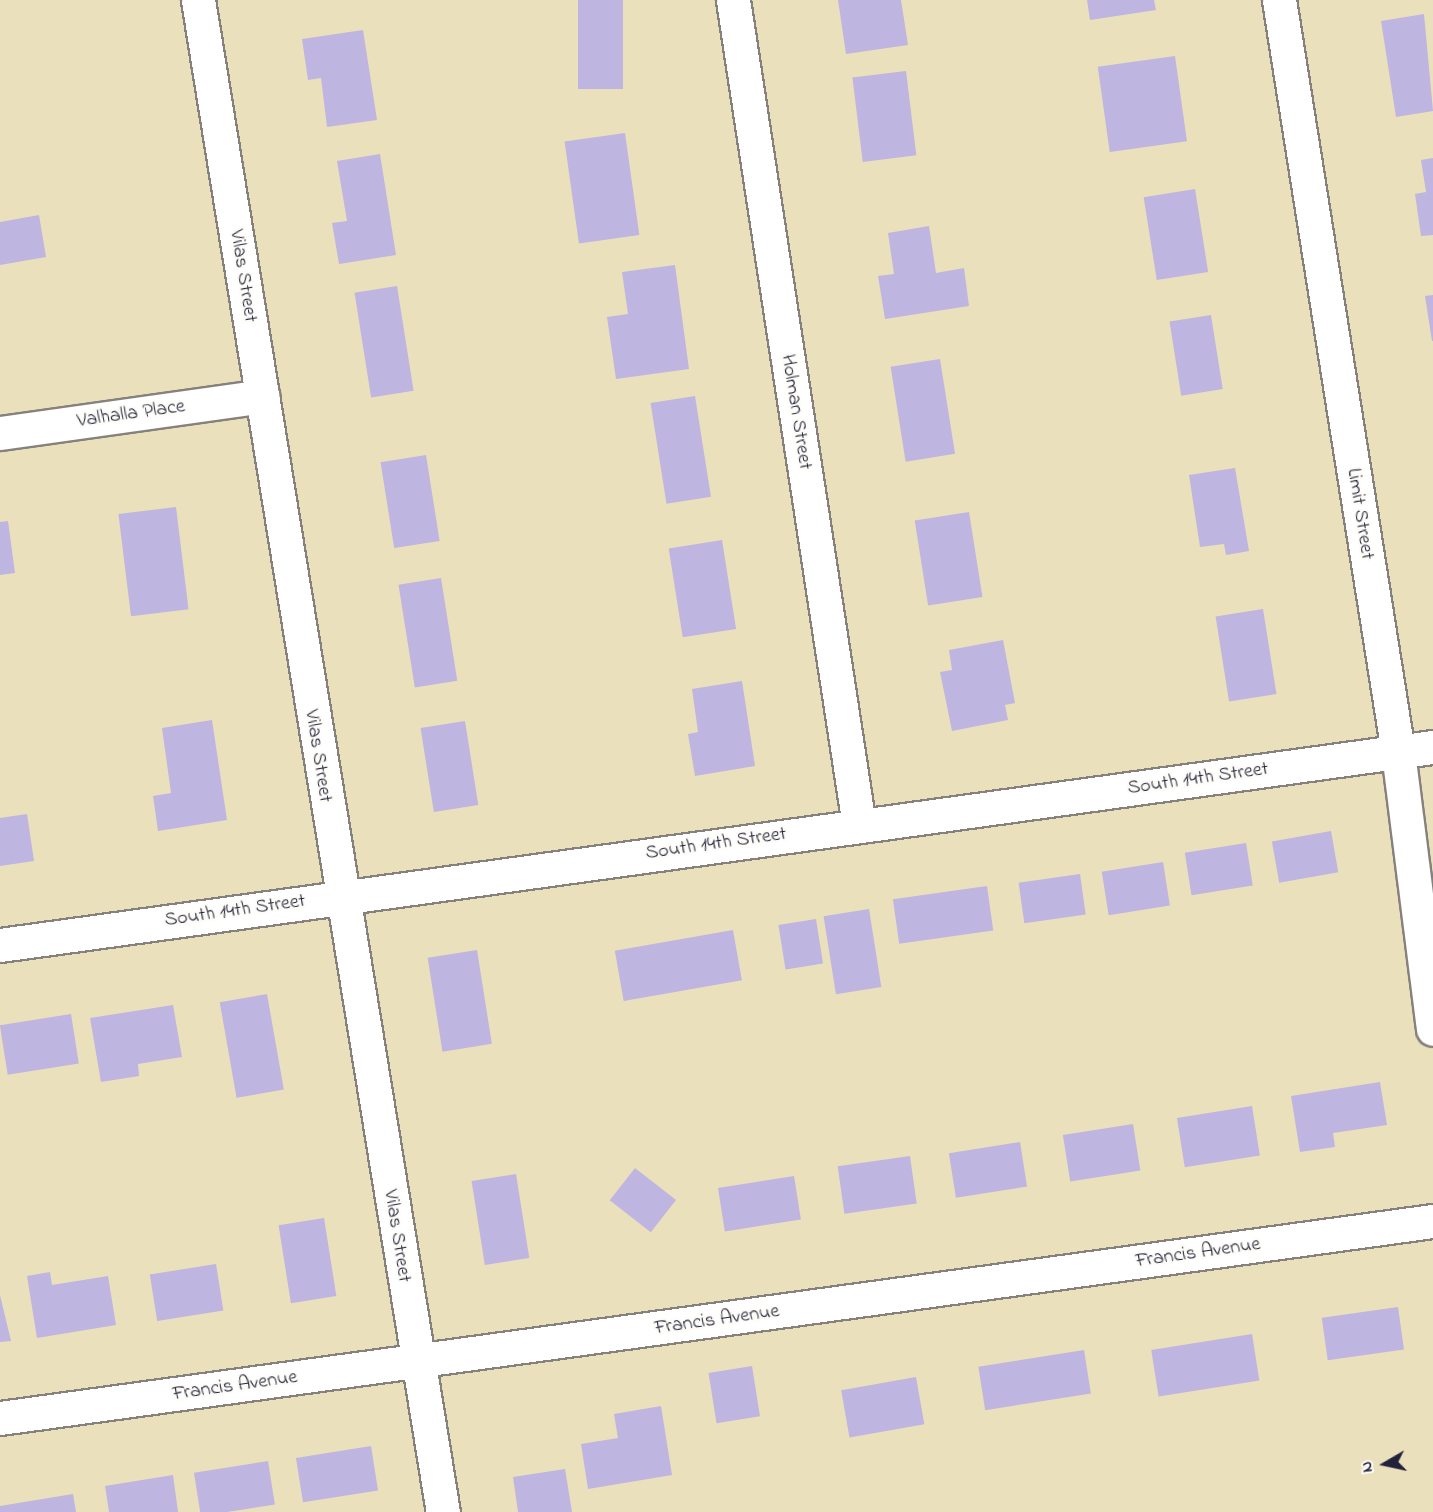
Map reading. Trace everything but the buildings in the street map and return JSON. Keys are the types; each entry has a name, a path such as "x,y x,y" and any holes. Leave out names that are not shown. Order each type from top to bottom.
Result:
{"street":[{"name":"Vilas Street","path":"198,0 340,896 443,1512"},
{"name":"Holman Street","path":"733,0 860,825"},
{"name":"Limit Street","path":"1279,0 1398,752 1433,1029"},
{"name":"Valhalla Place","path":"0,433 262,396"},
{"name":"South 14th Street","path":"0,945 340,896 1433,747"},
{"name":"Francis Avenue","path":"0,1418 1433,1221"}]}
